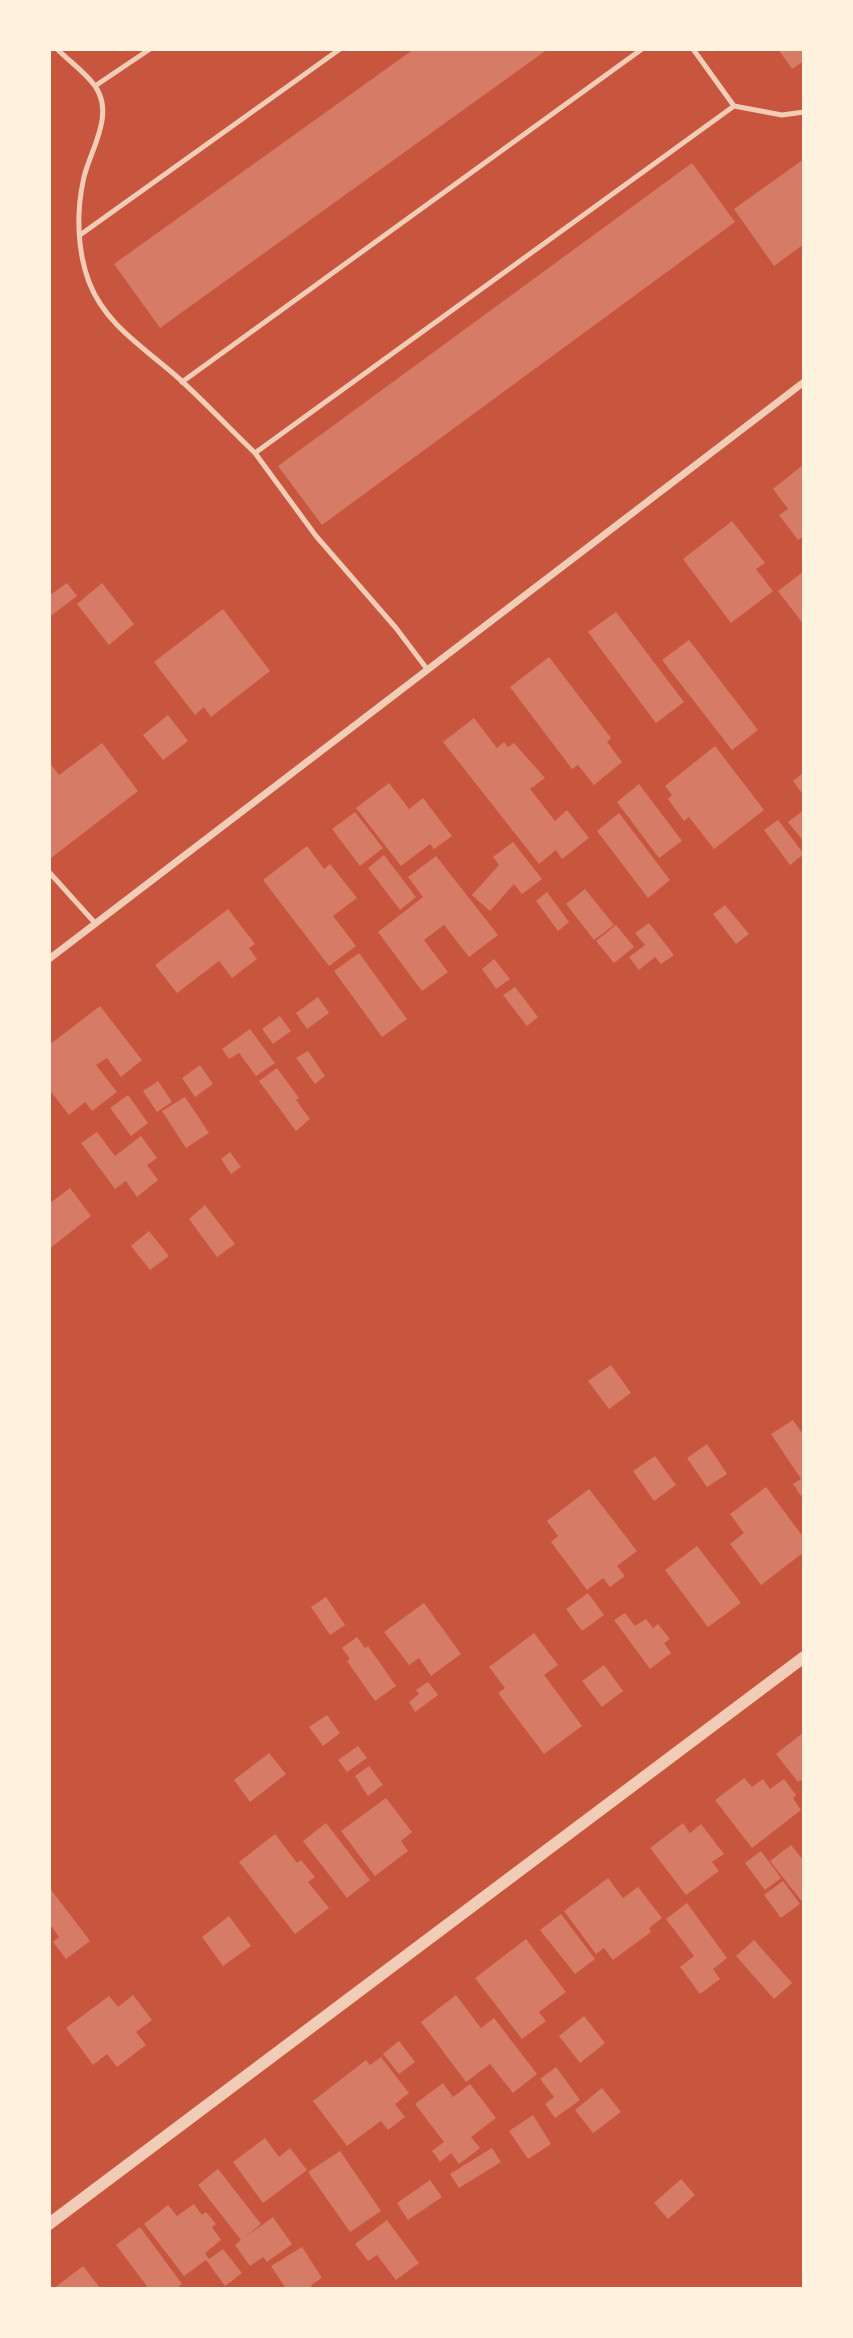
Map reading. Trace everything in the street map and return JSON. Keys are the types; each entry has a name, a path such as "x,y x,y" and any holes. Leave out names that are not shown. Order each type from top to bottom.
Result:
{"street":[{"path":"49,959 804,382"},
{"path":"49,2224 804,1657"}],"lane":[{"path":"57,49 95,86 102,104 103,119 84,178 80,210 83,263 90,285 101,305 128,337 182,382 255,453 316,536 396,628 427,669"},
{"path":"95,86 150,49"},
{"path":"80,234 340,49"},
{"path":"182,382 642,49"},
{"path":"693,49 734,107 782,115 804,112"},
{"path":"255,453 734,107"},
{"path":"49,872 95,923"}],"building":[{"path":"414,49 548,49 160,328 114,264"},
{"path":"778,49 804,49 804,61 792,69"},
{"path":"804,159 804,244 774,266 734,209"},
{"path":"692,163 735,222 322,525 278,466"},
{"path":"804,464 804,536 798,540 779,515 788,509 773,489"},
{"path":"732,521 765,563 756,569 773,591 731,623 683,559"},
{"path":"804,571 804,625 778,591"},
{"path":"67,583 77,596 52,615 49,611 49,596"},
{"path":"102,583 134,624 109,645 77,604"},
{"path":"223,609 270,671 211,717 204,707 195,715 154,662"},
{"path":"616,612 684,702 656,723 588,632"},
{"path":"689,640 758,730 732,750 662,660"},
{"path":"549,657 611,738 607,742 622,762 594,785 578,765 572,769 510,687"},
{"path":"168,715 188,741 163,760 143,735"},
{"path":"474,718 497,748 504,742 508,747 514,743 545,778 530,789 555,821 567,810 589,838 562,859 556,850 539,864 443,742"},
{"path":"102,743 138,791 51,858 49,762 59,775"},
{"path":"715,746 764,810 714,849 689,817 684,821 668,799 672,795 665,786"},
{"path":"804,772 804,796 793,781"},
{"path":"389,783 409,809 423,798 452,836 434,849 430,844 401,866 356,808"},
{"path":"639,784 682,841 659,858 617,802"},
{"path":"804,810 804,842 788,822"},
{"path":"355,812 383,848 360,866 332,829"},
{"path":"619,813 670,880 648,898 597,831"},
{"path":"778,820 804,854 790,865 764,830"},
{"path":"513,842 542,879 522,894 514,884 490,911 472,895 499,865 493,857"},
{"path":"307,846 324,869 330,864 357,898 333,916 356,946 329,966 263,880"},
{"path":"384,855 416,897 400,910 368,868"},
{"path":"436,856 498,935 469,957 444,925 424,940 448,972 422,991 378,932 423,897 408,877"},
{"path":"585,889 614,925 594,940 566,904"},
{"path":"547,892 569,922 558,931 536,901"},
{"path":"725,905 749,934 736,944 713,914"},
{"path":"228,909 255,944 249,948 257,959 232,978 219,961 177,993 155,965"},
{"path":"649,923 674,955 661,964 655,957 639,970 629,957 645,945 635,933"},
{"path":"616,925 634,947 614,963 596,941"},
{"path":"359,953 407,1019 382,1037 334,971"},
{"path":"494,959 510,979 496,989 482,969"},
{"path":"515,987 538,1017 527,1026 503,995"},
{"path":"318,997 329,1013 307,1029 296,1013"},
{"path":"100,1006 142,1060 121,1077 107,1058 96,1065 117,1092 92,1111 85,1102 69,1115 49,1089 49,1045"},
{"path":"280,1016 291,1031 273,1044 262,1029"},
{"path":"250,1029 275,1063 256,1076 239,1053 229,1059 222,1049"},
{"path":"308,1051 325,1076 315,1084 296,1058"},
{"path":"200,1065 213,1084 195,1097 182,1078"},
{"path":"277,1068 299,1098 296,1100 310,1119 296,1131 259,1081"},
{"path":"158,1081 172,1102 157,1112 143,1091"},
{"path":"128,1095 148,1123 131,1136 110,1108"},
{"path":"185,1097 209,1133 186,1148 162,1111"},
{"path":"97,1132 115,1156 141,1136 157,1158 147,1165 158,1180 137,1197 126,1181 115,1189 81,1143"},
{"path":"230,1152 241,1167 231,1174 221,1159"},
{"path":"70,1188 91,1216 49,1249 49,1204"},
{"path":"205,1205 235,1244 217,1257 189,1219"},
{"path":"149,1231 169,1256 150,1270 131,1246"},
{"path":"611,1365 631,1393 609,1409 588,1381"},
{"path":"793,1420 804,1436 804,1494 801,1496 793,1484 801,1479 771,1434"},
{"path":"707,1444 727,1474 707,1487 687,1458"},
{"path":"655,1456 676,1485 654,1501 633,1471"},
{"path":"766,1487 804,1538 804,1552 761,1585 730,1544 744,1533 730,1514"},
{"path":"589,1489 637,1551 617,1566 625,1576 610,1587 603,1578 587,1590 551,1542 558,1536 547,1521"},
{"path":"697,1546 741,1603 708,1627 665,1570"},
{"path":"588,1593 604,1615 582,1631 566,1609"},
{"path":"326,1597 345,1625 330,1635 311,1607"},
{"path":"424,1603 461,1654 431,1676 419,1658 409,1665 384,1632"},
{"path":"625,1613 635,1626 646,1619 653,1628 658,1624 670,1639 664,1643 671,1653 650,1669 614,1620"},
{"path":"534,1633 558,1665 544,1675 582,1726 544,1754 498,1693 505,1688 489,1667"},
{"path":"357,1637 365,1648 368,1646 396,1686 375,1701 347,1661 350,1659 342,1648"},
{"path":"604,1665 623,1691 602,1707 582,1681"},
{"path":"428,1682 438,1695 415,1712 409,1702 419,1694 416,1690"},
{"path":"327,1715 340,1733 323,1746 309,1727"},
{"path":"804,1732 804,1784 801,1780 798,1782 776,1754"},
{"path":"358,1746 367,1758 347,1772 338,1760"},
{"path":"269,1753 286,1774 250,1802 234,1780"},
{"path":"369,1766 383,1785 368,1796 355,1776"},
{"path":"744,1778 752,1787 763,1779 770,1789 784,1779 796,1795 793,1798 801,1810 752,1848 715,1800"},
{"path":"386,1798 412,1832 401,1841 408,1851 375,1876 341,1831"},
{"path":"326,1823 370,1880 347,1898 303,1841"},
{"path":"683,1823 690,1833 701,1824 724,1854 712,1862 719,1871 686,1895 650,1848"},
{"path":"275,1834 297,1863 301,1860 315,1877 308,1882 329,1908 295,1934 239,1862"},
{"path":"791,1845 804,1861 804,1904 770,1861"},
{"path":"761,1851 781,1878 765,1890 745,1863"},
{"path":"608,1878 623,1898 638,1887 662,1918 649,1928 651,1932 613,1960 604,1948 596,1954 564,1911"},
{"path":"783,1881 800,1904 781,1918 764,1895"},
{"path":"49,1887 90,1941 66,1959 53,1942 59,1937 49,1923"},
{"path":"687,1903 727,1958 713,1969 720,1979 700,1994 680,1967 694,1956 666,1919"},
{"path":"561,1914 595,1959 575,1974 540,1930"},
{"path":"229,1916 251,1946 223,1966 202,1937"},
{"path":"526,1939 566,1992 539,2012 546,2021 522,2039 475,1978"},
{"path":"754,1940 792,1983 774,1999 736,1956"},
{"path":"133,1995 152,2020 136,2032 146,2045 117,2067 107,2054 93,2065 66,2028 109,1996 118,2007"},
{"path":"456,1995 481,2028 494,2018 537,2074 513,2093 490,2064 466,2082 421,2022"},
{"path":"584,2016 605,2043 580,2063 559,2036"},
{"path":"399,2041 415,2062 399,2074 383,2054"},
{"path":"381,2057 409,2093 395,2104 405,2117 388,2130 381,2121 347,2146 313,2101 366,2060 370,2065"},
{"path":"556,2067 580,2100 555,2118 545,2104 554,2097 540,2079"},
{"path":"443,2083 453,2097 470,2084 496,2118 471,2137 480,2148 459,2164 451,2153 440,2162 432,2151 444,2142 415,2104"},
{"path":"602,2088 621,2112 593,2133 575,2110"},
{"path":"533,2115 551,2144 528,2159 509,2131"},
{"path":"265,2138 279,2157 290,2148 307,2170 263,2203 233,2162"},
{"path":"492,2148 501,2162 459,2188 450,2174"},
{"path":"340,2151 381,2211 350,2232 308,2172"},
{"path":"218,2169 261,2224 244,2238 273,2217 292,2244 267,2262 263,2257 250,2266 235,2245 241,2240 198,2185"},
{"path":"681,2179 695,2195 668,2219 654,2203"},
{"path":"430,2180 442,2197 408,2220 397,2203"},
{"path":"194,2204 202,2215 206,2212 216,2224 212,2227 221,2240 205,2253 209,2259 223,2249 242,2273 225,2286 206,2260 184,2276 144,2224 168,2205 177,2216"},
{"path":"387,2220 419,2263 396,2280 377,2255 368,2261 355,2244"},
{"path":"140,2227 182,2284 175,2289 149,2289 116,2245"},
{"path":"302,2247 322,2278 311,2285 313,2289 286,2289 271,2266"},
{"path":"83,2266 101,2289 53,2289"}]}
